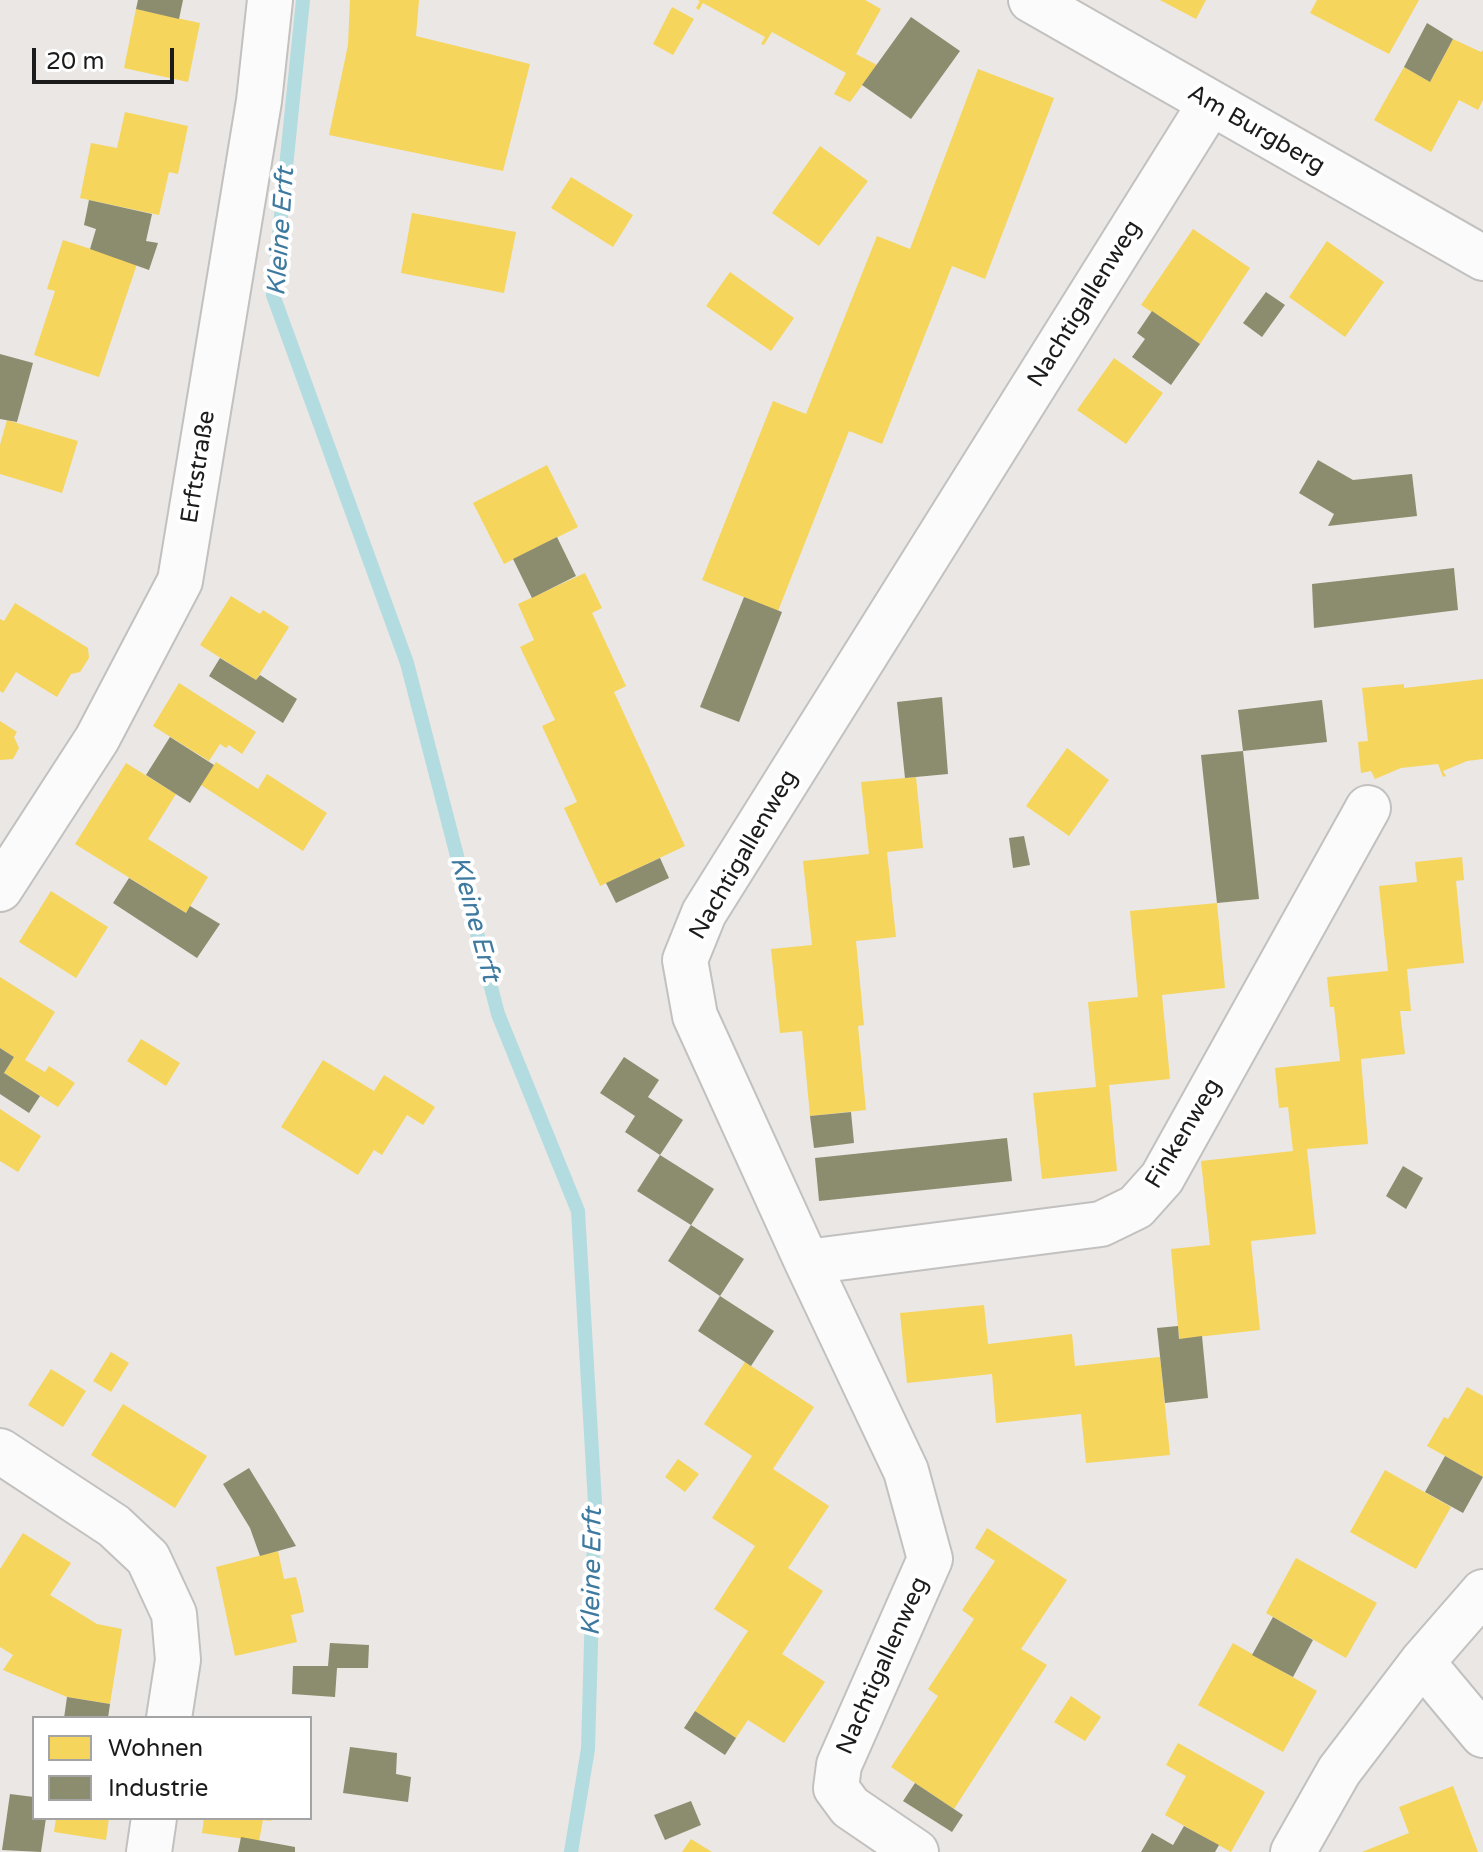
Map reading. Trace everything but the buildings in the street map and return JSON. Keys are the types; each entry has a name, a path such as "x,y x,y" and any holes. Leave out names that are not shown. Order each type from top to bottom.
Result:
{"street":[{"name":"Erftstraße","path":"0,889 97,739 180,581 259,101 270,0"},
{"name":"Am Burgberg","path":"1031,0 1483,258"},
{"name":"Nachtigallenweg","path":"916,1852 850,1807 836,1788 839,1765 930,1559 906,1471 695,1016 685,960 704,913 1210,104"},
{"name":"Finkenweg","path":"807,1262 1101,1224 1136,1207 1162,1178 1368,808"},
{"path":"0,1451 114,1526 148,1558 174,1614 178,1660 169,1716"},
{"path":"1293,1852 1339,1771 1422,1662 1483,1592"},
{"path":"1422,1662 1483,1735"},
{"path":"149,1852 154,1820"}],"waterway":[{"name":"Kleine Erft","path":"303,0 273,295 407,663 498,1014 578,1211 595,1503 588,1749 571,1852"}]}
